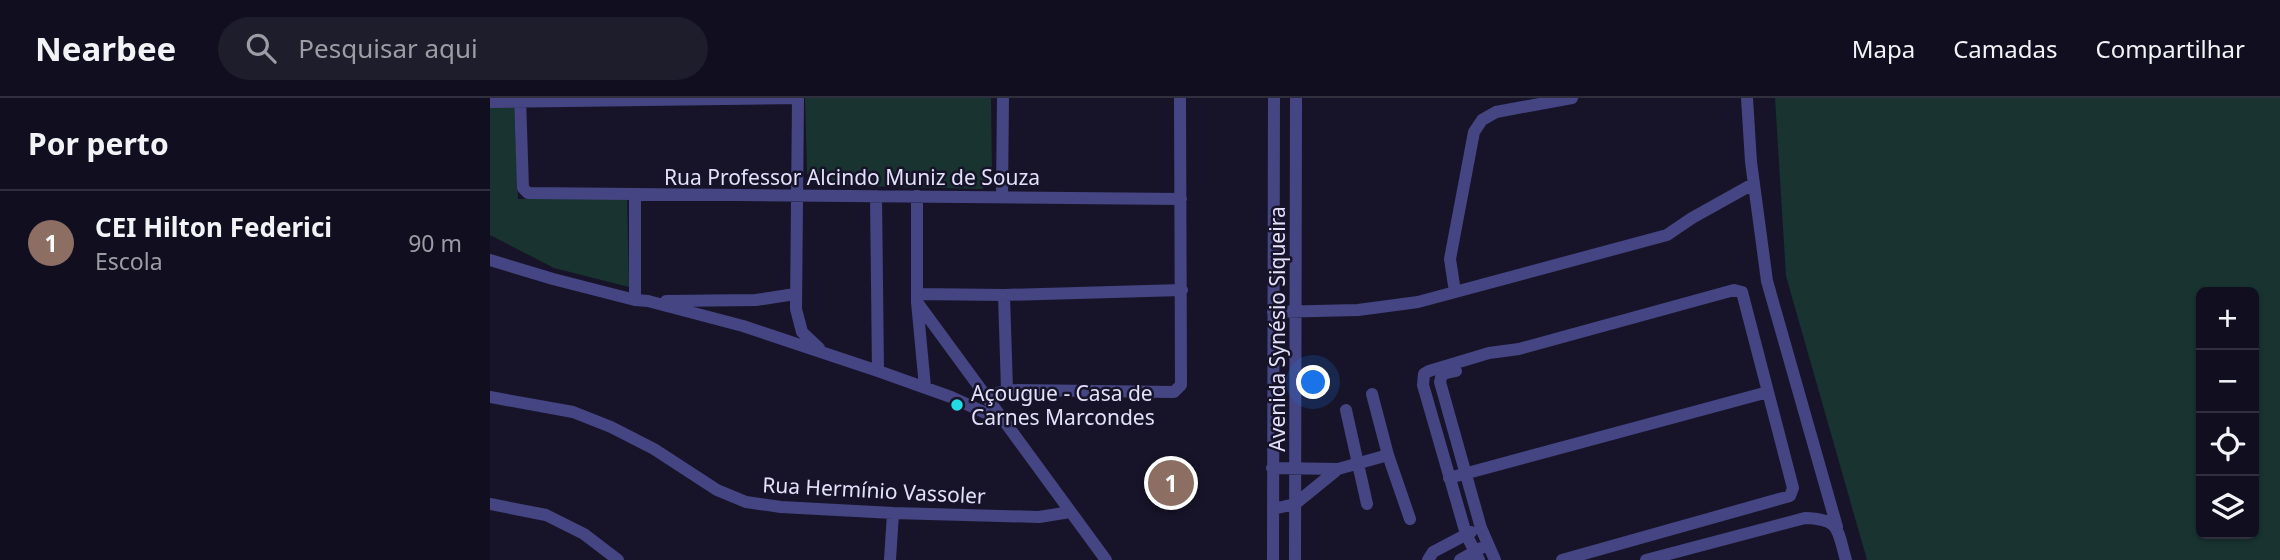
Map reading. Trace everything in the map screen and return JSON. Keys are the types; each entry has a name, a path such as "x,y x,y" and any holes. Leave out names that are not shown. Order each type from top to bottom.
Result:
{"street":[{"path":"490,102 520,99 797,98 797,320 802,332 828,354"},
{"path":"1002,197 1003,98"},
{"path":"987,397 1007,390 1174,392 1179,389 1182,290 1180,98 1168,98"},
{"name":"Avenida Synésio Siqueira","path":"1273,560 1274,98"},
{"name":"Avenida Synésio Siqueira","path":"1295,560 1296,98"},
{"path":"1455,292 1450,259 1474,132 1482,120 1496,112 1572,98"},
{"path":"1747,98 1754,184 1767,281 1846,560"},
{"name":"Rua Professor Alcindo Muniz de Souza","path":"520,99 524,191 1181,199"},
{"path":"1273,312 1358,310 1418,302 1667,235 1700,213 1754,184"},
{"path":"635,194 642,300"},
{"path":"876,196 878,371"},
{"path":"917,196 917,298 925,387"},
{"path":"490,260 553,279 743,326 925,387 1003,421"},
{"path":"917,298 1182,290"},
{"path":"1476,556 1466,534 1449,478 1423,385 1424,374 1489,353 1518,349 1739,290 1742,292 1793,488 1790,496 1562,560"},
{"path":"642,300 770,299 795,294"},
{"path":"1004,295 1007,390"},
{"path":"917,298 1003,421 1106,560"},
{"path":"1494,560 1481,528 1440,377 1442,374 1496,360 1518,349"},
{"path":"1449,478 1768,392"},
{"path":"1372,394 1388,455 1410,519"},
{"name":"Rua Hermínio Vassoler","path":"490,397 573,412 611,427 654,449 717,490 746,502 781,507 893,513 1039,517 1070,512"},
{"path":"1346,410 1367,504"},
{"path":"1272,468 1339,469 1388,455"},
{"path":"1273,509 1294,504 1339,469"},
{"path":"490,497 490,504 546,515 584,534 618,560"},
{"path":"890,560 893,513"},
{"path":"1646,560 1805,518 1824,518 1837,527"},
{"path":"1428,560 1433,552 1481,528"},
{"path":"1460,560 1476,556 1487,545"}],"green space":[{"path":"805,98 991,98 992,172 989,183 982,189 817,185 810,180 807,173"},
{"path":"1775,98 2280,98 2280,560 1867,560 1786,276"},
{"path":"514,104 518,199 627,198 629,287 554,268 490,235 490,107"}],"place":[{"name":"Açougue - Casa de Carnes Marcondes","path":"957,405"},
{"name":"CEI Hilton Federici","path":"1171,483"}]}
